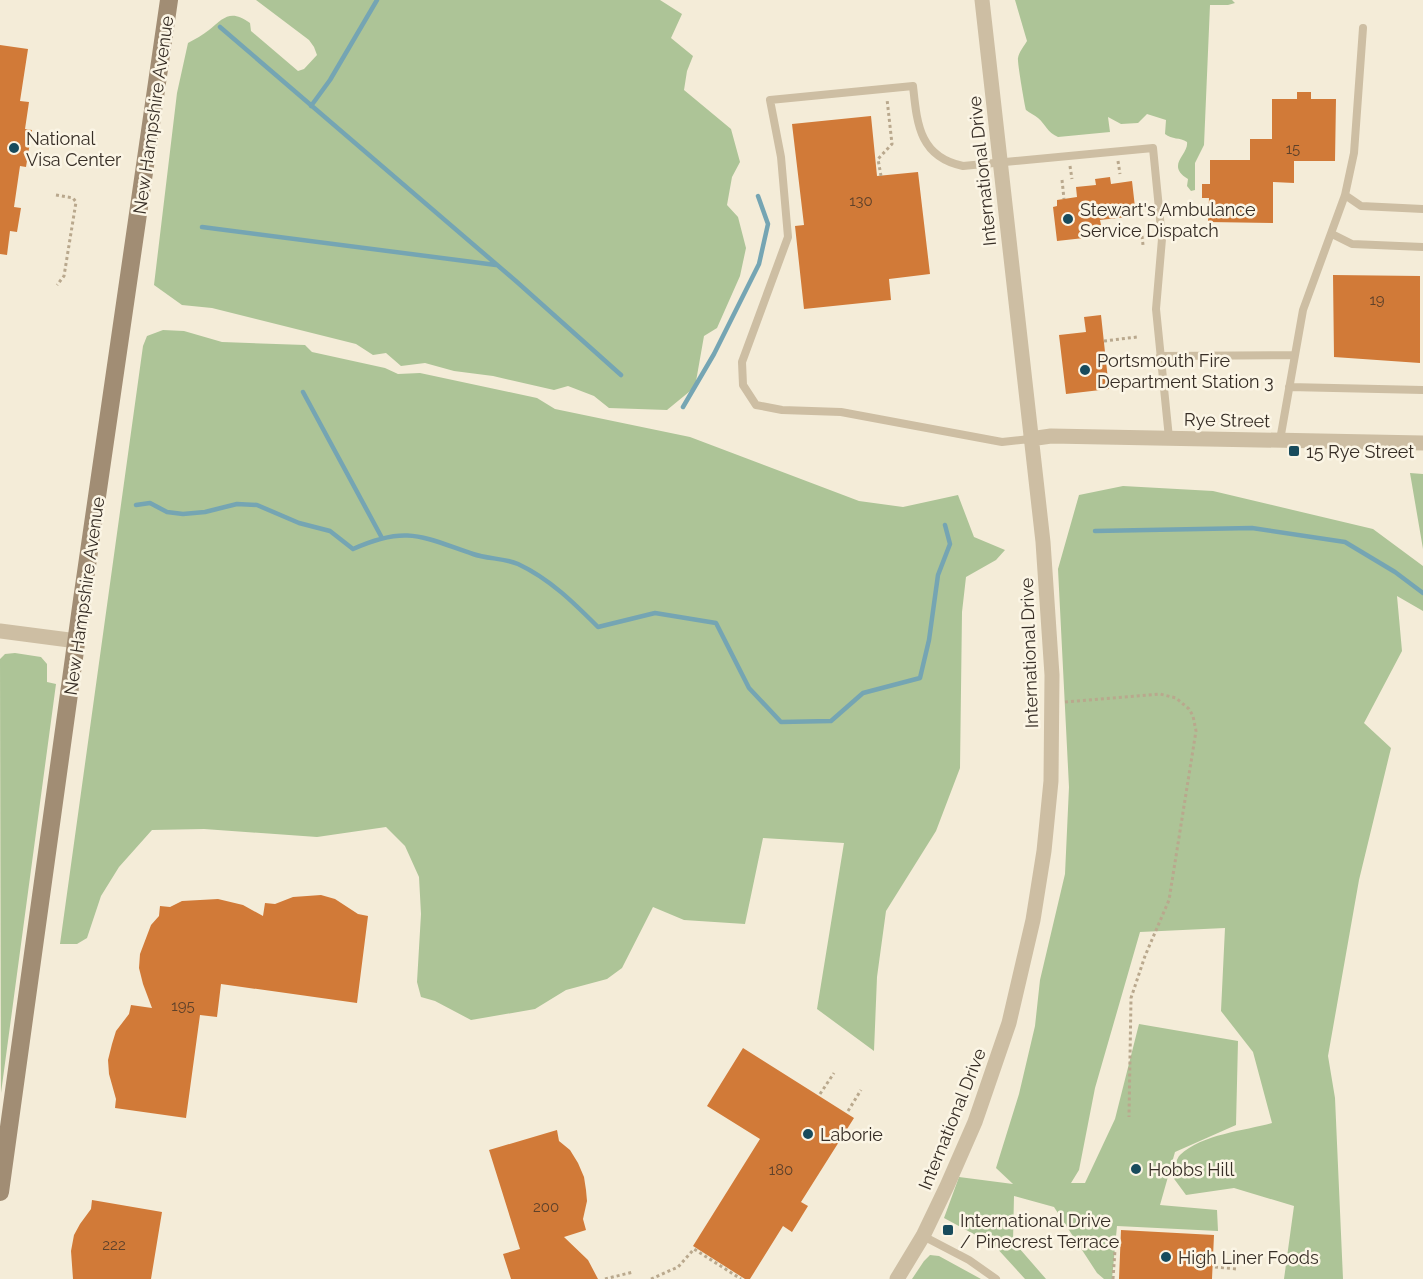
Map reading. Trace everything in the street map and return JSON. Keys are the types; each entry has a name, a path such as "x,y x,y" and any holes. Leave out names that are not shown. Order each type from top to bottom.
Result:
{"street":[{"name":"New Hampshire Avenue","path":"0,1192 76,641 169,0"},
{"name":"International Drive","path":"897,1279 923,1236 975,1122 1009,1023 1034,920 1048,816 1052,703 1043,542 982,0"},
{"name":"Rye Street","path":"1030,439 1051,436 1423,442"},
{"path":"0,631 76,641"}],"lane":[{"path":"1280,440 1303,310 1345,195 1354,153 1363,28"},
{"path":"1030,439 1002,442 841,412 782,410 756,405 743,385 742,362 788,237 781,157 770,100 913,86 920,132 925,142 941,159 963,166 1153,148 1162,238 1156,300 1169,438"},
{"path":"1345,195 1361,206 1423,208"},
{"path":"1332,234 1352,244 1423,247"},
{"path":"1160,356 1295,355"},
{"path":"1289,387 1423,390"},
{"path":"923,1236 969,1260 996,1279"}],"path":[{"path":"881,176 878,159 892,144 886,88"},
{"path":"1062,180 1065,199"},
{"path":"56,195 73,198 76,202 64,276 57,285"},
{"path":"1142,236 1143,245"},
{"path":"1104,340 1137,337"},
{"path":"1052,703 1160,694 1183,703 1189,709 1195,723 1194,750 1169,900 1145,956 1131,998 1129,1117"},
{"path":"820,1094 834,1073"},
{"path":"848,1111 861,1090"},
{"path":"651,1279 678,1267 694,1249 741,1279"},
{"path":"1113,1279 1114,1250"},
{"path":"1215,1267 1237,1269"},
{"path":"605,1279 633,1272"}],"green space":[{"path":"256,0 660,0 682,14 671,38 693,56 687,71 684,90 731,129 740,162 732,177 727,205 738,217 746,248 740,276 717,328 704,336 695,387 667,410 609,408 594,396 568,386 554,390 493,376 454,371 425,363 401,366 386,353 373,355 356,344 212,308 182,305 154,285 177,93 188,43 224,18 238,16 250,23 251,31 298,71 304,69 317,55 309,40"},
{"path":"1015,0 1232,0 1235,3 1210,5 1204,145 1195,163 1195,190 1191,191 1187,186 1188,179 1178,169 1187,142 1165,134 1166,120 1147,114 1138,123 1121,124 1108,117 1110,132 1058,137 1026,110 1018,58 1027,41"},
{"path":"163,330 184,331 222,342 305,345 312,352 385,368 398,374 420,373 537,398 555,409 690,437 859,501 903,507 958,495 974,537 1005,550 996,560 966,577 962,612 960,768 936,831 886,911 877,977 874,1051 817,1009 844,843 763,838 745,924 684,920 653,907 622,968 607,979 566,990 535,1009 471,1020 435,1001 421,997 417,982 421,914 419,877 405,846 386,827 317,837 204,829 152,830 119,867 101,896 87,938 77,944 60,944 143,346 147,336"},
{"path":"1410,473 1423,474 1423,549"},
{"path":"1123,486 1213,491 1373,529 1423,566 1423,611 1397,596 1402,651 1364,723 1391,748 1359,880 1328,1056 1335,1098 1343,1279 1284,1279 1294,1206 1234,1188 1186,1195 1172,1176 1180,1155 1200,1142 1272,1123 1253,1052 1221,1011 1225,928 1140,932 1095,1088 1079,1170 1071,1183 1085,1183 1115,1119 1139,1024 1238,1041 1236,1125 1175,1152 1160,1205 1217,1210 1218,1231 1117,1226 1112,1279 1104,1279 1097,1273 1054,1207 1014,1196 1013,1241 1046,1279 1025,1279 994,1245 944,1218 959,1177 1013,1184 996,1168 1019,1094 1035,1026 1040,980 1065,874 1069,787 1058,569 1079,495"},
{"path":"15,653 41,657 47,664 47,682 56,684 1,1093 0,659 5,654"},
{"path":"930,1255 939,1256 981,1279 912,1279"}],"building":[{"name":"National Visa Center","path":"0,45 28,49 20,101 29,102 25,129 32,130 26,167 20,166 14,207 21,208 17,232 10,231 7,255 0,254"},
{"path":"1297,92 1311,92 1311,99 1336,99 1335,161 1294,161 1294,183 1273,182 1273,223 1208,222 1209,198 1202,198 1202,184 1210,184 1210,160 1250,160 1250,139 1272,139 1272,99 1297,99"},
{"path":"871,116 877,176 918,172 930,274 889,279 891,300 804,309 795,226 804,225 792,124"},
{"path":"1110,177 1111,184 1132,181 1136,216 1100,220 1101,225 1082,227 1084,238 1057,241 1053,207 1057,206 1057,200 1077,197 1076,187 1096,185 1095,179"},
{"path":"1333,275 1420,276 1420,363 1334,357"},
{"name":"Portsmouth Fire Department Station 3","path":"1101,315 1109,389 1066,394 1059,335 1086,332 1084,317"},
{"path":"321,895 335,899 358,914 368,916 357,1003 221,984 217,1017 200,1015 186,1118 115,1108 116,1099 109,1074 108,1060 116,1031 129,1014 131,1005 152,1008 139,968 140,954 151,925 159,916 160,906 170,907 182,901 218,899 243,905 263,916 265,903 275,904 293,897"},
{"path":"743,1048 854,1118 801,1202 808,1206 792,1232 783,1226 750,1279 745,1279 693,1246 760,1139 707,1106"},
{"path":"557,1130 559,1141 570,1150 584,1177 587,1201 583,1219 586,1230 564,1237 588,1260 598,1279 511,1279 503,1254 520,1249 489,1150"},
{"path":"92,1200 162,1212 151,1279 73,1279 71,1251 74,1235 91,1209"},
{"name":"High Liner Foods","path":"1121,1230 1214,1235 1212,1279 1119,1279"}],"waterway":[{"path":"311,106 330,80 377,0"},
{"path":"220,27 517,282 621,375"},
{"path":"683,407 714,354 759,264 768,224 758,196"},
{"path":"202,227 496,265"},
{"path":"303,392 382,538"},
{"path":"136,505 150,503 167,512 183,514 205,512 237,504 257,505 299,523 330,531 353,549 387,537 414,536 427,539 478,556 518,564 530,570 571,600 598,627 655,613 716,623 749,688 781,722 831,721 863,693 920,678 929,640 938,575 950,544 945,525"},
{"path":"1095,531 1252,528 1345,542 1395,572 1423,593"}],"place":[{"name":"National Visa Center","path":"14,148"},
{"name":"Stewart's Ambulance Service Dispatch","path":"1068,219"},
{"name":"Portsmouth Fire Department Station 3","path":"1085,370"},
{"name":"15 Rye Street","path":"1294,451"},
{"name":"Laborie","path":"808,1134"},
{"name":"Hobbs Hill","path":"1136,1169"},
{"name":"International Drive / Pinecrest Terrace","path":"948,1230"},
{"name":"High Liner Foods","path":"1166,1257"}]}
